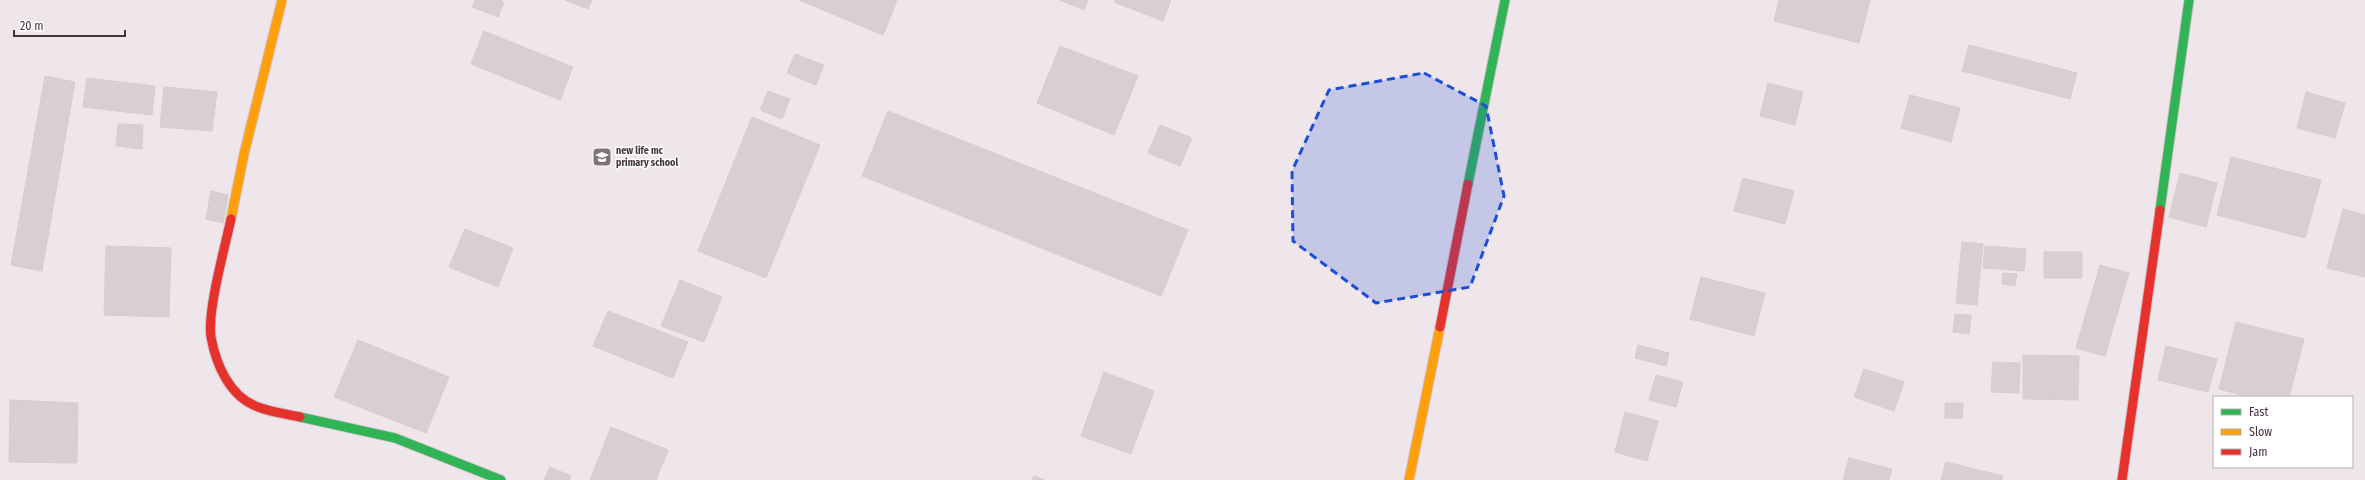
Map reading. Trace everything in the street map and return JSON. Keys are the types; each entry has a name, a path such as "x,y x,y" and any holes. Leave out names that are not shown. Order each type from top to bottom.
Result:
{"main road":[{"path":"282,0 244,154 212,313 211,336 222,372 232,390 257,406 395,438 501,480"},
{"path":"1409,480 1504,0"},
{"path":"2122,480 2189,0"}],"highlighted area":[{"path":"1424,73 1486,106 1504,196 1470,287 1376,303 1293,241 1292,171 1329,90"}],"building":[{"path":"475,0 499,0 504,2 498,17 472,7"},
{"path":"565,0 592,0 588,9"},
{"path":"799,0 897,0 883,35"},
{"path":"1060,0 1088,0 1084,10"},
{"path":"1115,0 1171,0 1163,21 1114,2"},
{"path":"1779,0 1870,0 1859,43 1774,21"},
{"path":"484,31 573,67 560,100 471,64"},
{"path":"1969,45 2077,73 2070,99 1962,71"},
{"path":"1060,46 1138,76 1114,135 1037,103"},
{"path":"795,54 824,65 816,85 787,73"},
{"path":"45,76 75,82 42,271 11,265"},
{"path":"87,78 155,86 152,115 83,107"},
{"path":"1768,83 1803,92 1795,125 1760,116"},
{"path":"164,87 217,92 212,131 160,127"},
{"path":"768,91 790,99 782,119 760,110"},
{"path":"2306,92 2345,103 2335,138 2297,128"},
{"path":"1910,95 1960,108 1951,142 1901,128"},
{"path":"888,111 1188,230 1161,296 862,176"},
{"path":"752,117 820,145 766,278 698,251"},
{"path":"118,124 143,125 142,149 116,146"},
{"path":"1160,125 1192,138 1180,166 1148,153"},
{"path":"2231,157 2321,180 2305,238 2217,215"},
{"path":"2180,173 2217,183 2206,227 2169,217"},
{"path":"1743,178 1794,191 1785,224 1734,211"},
{"path":"211,191 228,195 223,223 206,219"},
{"path":"2343,209 2365,215 2365,277 2327,268"},
{"path":"465,229 513,248 498,287 449,267"},
{"path":"1962,242 1983,244 1977,305 1956,303"},
{"path":"106,246 171,248 169,317 104,315"},
{"path":"1985,246 2026,249 2024,271 1983,268"},
{"path":"2044,252 2082,252 2082,278 2044,278"},
{"path":"2100,265 2129,273 2105,356 2076,348"},
{"path":"2003,273 2017,274 2015,286 2002,284"},
{"path":"1701,277 1765,293 1754,336 1690,319"},
{"path":"680,280 722,297 704,342 661,326"},
{"path":"608,311 688,342 673,378 593,346"},
{"path":"1955,314 1971,315 1969,334 1953,332"},
{"path":"2236,322 2304,339 2289,396 2244,396 2219,389"},
{"path":"358,340 449,377 426,433 334,397"},
{"path":"1638,345 1669,353 1666,366 1635,358"},
{"path":"2166,346 2217,359 2208,392 2158,380"},
{"path":"2023,355 2079,356 2078,400 2023,399"},
{"path":"1993,362 2020,363 2019,393 1991,392"},
{"path":"1864,369 1904,382 1894,411 1854,397"},
{"path":"1104,372 1154,391 1131,454 1081,436"},
{"path":"1656,375 1683,382 1676,407 1649,400"},
{"path":"10,400 78,403 77,463 9,462"},
{"path":"1945,403 1963,403 1962,418 1945,418"},
{"path":"1625,412 1658,421 1647,461 1615,452"},
{"path":"611,427 668,450 656,480 590,480"},
{"path":"1849,458 1892,469 1889,480 1843,480"},
{"path":"1946,462 2003,476 2002,480 1941,480"},
{"path":"550,467 571,476 569,480 544,480"},
{"path":"1034,476 1044,480 1032,480"}],"traffic: fast":[{"path":"1468,184 1505,0"},
{"path":"2160,210 2189,0"},
{"path":"300,417 395,438 501,480"}],"traffic: slow":[{"path":"231,219 244,154 282,0"},
{"path":"1409,480 1440,327"}],"traffic: jam":[{"path":"1440,327 1468,184"},
{"path":"2122,480 2160,210"},
{"path":"231,219 214,296 210,326 213,348 226,379 240,396 258,407 300,417"}],"place":[{"name":"new life mc primary school","path":"602,157"}]}
